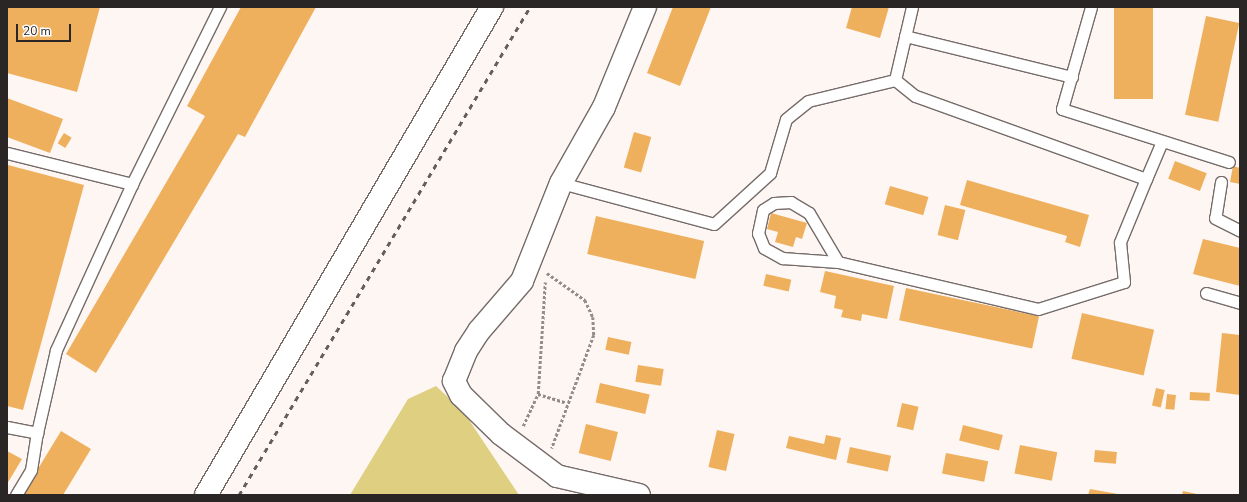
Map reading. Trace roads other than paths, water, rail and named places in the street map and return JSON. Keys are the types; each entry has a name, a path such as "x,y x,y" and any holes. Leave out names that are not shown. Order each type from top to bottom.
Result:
{"street":[{"path":"206,495 492,7"},
{"path":"638,495 557,476 524,452 479,414 461,395 454,381 466,351 479,331 522,281 561,183 604,107 645,7"}],"lane":[{"path":"16,495 31,470 37,433 56,350 132,184 220,7"},
{"path":"895,80 912,7"},
{"path":"1091,7 1062,109 1161,143 1229,162"},
{"path":"905,36 1072,77"},
{"path":"561,183 714,224 770,173 786,119 808,101 895,80"},
{"path":"895,80 915,96 1146,179"},
{"path":"838,262 809,213 791,202 774,203 763,210 758,233 764,248 782,258 838,262 1038,309 1124,282 1120,242 1161,143"},
{"path":"7,152 132,184"},
{"path":"1221,182 1215,218 1240,231"},
{"path":"1206,293 1240,303"},
{"path":"7,427 37,433"}],"railway":[{"path":"239,495 530,7"}]}
